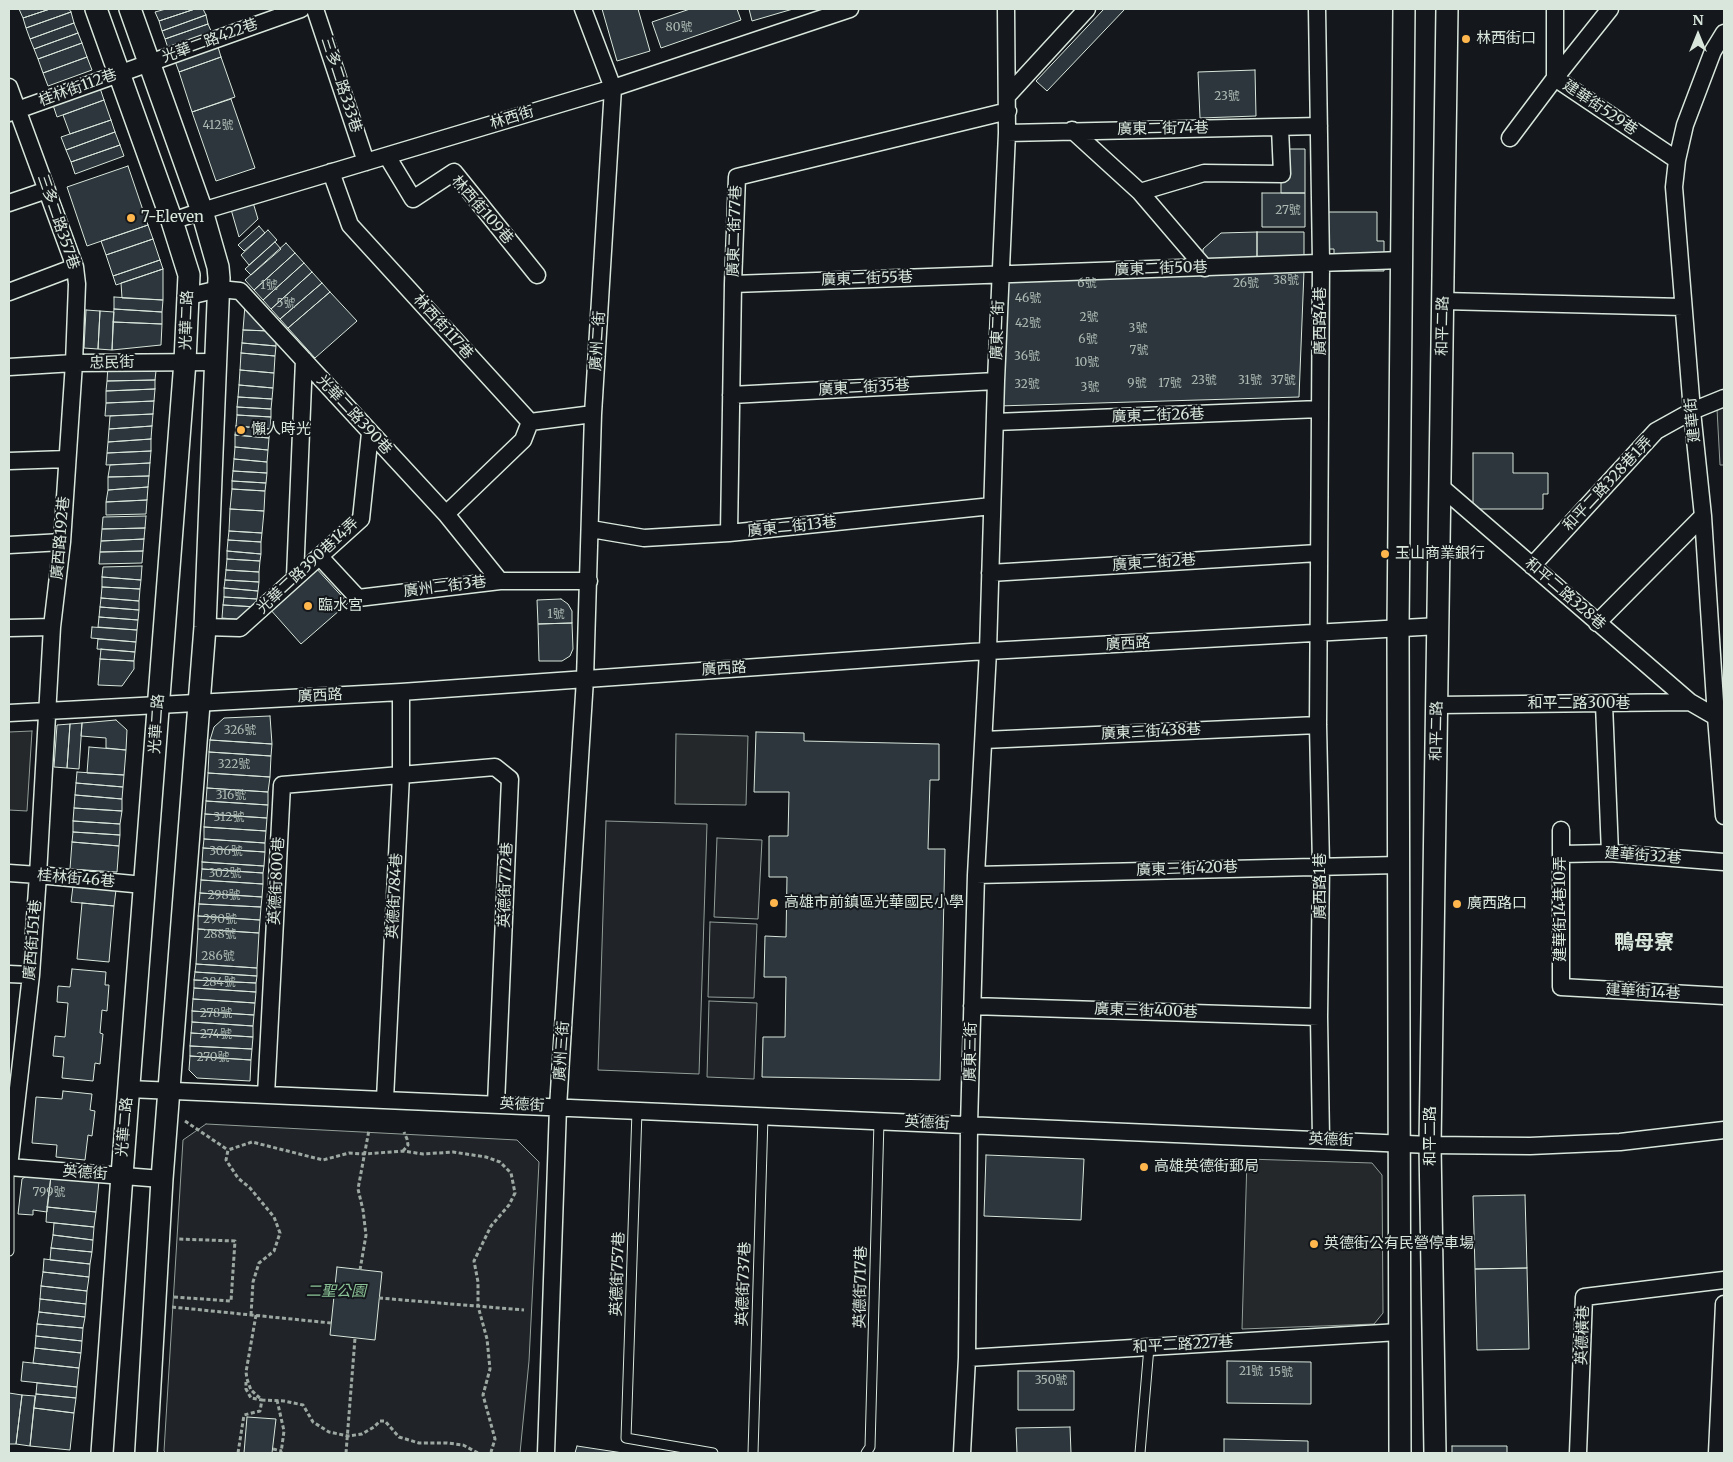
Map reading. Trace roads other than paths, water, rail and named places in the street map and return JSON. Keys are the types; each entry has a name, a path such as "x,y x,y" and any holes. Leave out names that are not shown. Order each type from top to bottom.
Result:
{"street":[{"name":"光華二路","path":"96,9 172,222 189,276 185,361 128,1089 102,1453"},
{"name":"光華二路","path":"130,9 202,211 218,268 219,289 205,626 162,1179 146,1453"},
{"name":"光華二路422巷","path":"148,63 301,9"},
{"name":"三多二路333巷","path":"316,9 366,162"},
{"name":"廣州二街","path":"583,9 614,88 593,414 585,679"},
{"name":"林西街","path":"172,222 202,211 614,88 850,9"},
{"name":"廣東二街","path":"988,651 996,381 1008,103 1006,9"},
{"path":"1008,103 1087,9"},
{"name":"廣西路4巷","path":"1317,9 1321,263 1318,633"},
{"path":"1400,1453 1398,628 1404,9"},
{"name":"和平二路","path":"1435,1453 1430,1145 1447,9"},
{"name":"建華街529巷","path":"1555,9 1554,78 1677,160"},
{"path":"1510,138 1554,78 1610,9"},
{"name":"建華街","path":"1724,33 1713,51 1685,125 1677,160 1674,187 1692,411 1703,516 1724,816"},
{"name":"桂林街112巷","path":"13,111 148,63"},
{"name":"三多二路357巷","path":"9,87 13,111 47,190 75,267 77,284 74,364"},
{"name":"廣東二街77巷","path":"729,533 733,284 737,177 1008,103"},
{"name":"廣東二街74巷","path":"1007,133 1072,130 1319,126"},
{"path":"1140,192 1204,173 1282,174 1280,128"},
{"path":"1072,130 1140,192 1205,268"},
{"name":"林西街109巷","path":"387,156 413,199 454,172 537,275"},
{"name":"林西街117巷","path":"331,172 350,225 530,422"},
{"path":"9,203 47,190"},
{"name":"廣東二街50巷","path":"1001,273 1205,268 1402,260"},
{"path":"9,292 75,267"},
{"name":"廣東二街55巷","path":"733,284 1001,273"},
{"name":"光華二路390巷","path":"189,296 219,289 240,291 446,514 500,581"},
{"path":"1443,301 1683,307"},
{"path":"295,577 304,360"},
{"name":"忠民街","path":"9,367 185,361 216,362"},
{"name":"廣西路192巷","path":"47,711 52,626 62,542 74,364"},
{"name":"廣東二街35巷","path":"731,395 996,381"},
{"name":"和平二路328巷1弄","path":"1532,566 1656,431 1692,411 1724,398"},
{"name":"廣東二街26巷","path":"995,422 1320,410"},
{"path":"446,514 523,440 530,422 593,414"},
{"name":"光華二路390巷14弄","path":"205,626 240,628 361,519 370,433"},
{"path":"9,461 67,459"},
{"name":"和平二路328巷","path":"1440,486 1690,702"},
{"name":"廣東二街13巷","path":"591,529 644,538 729,533 992,506"},
{"path":"1598,623 1703,516"},
{"path":"9,545 62,542"},
{"name":"廣東二街2巷","path":"990,573 1318,553"},
{"name":"廣州二街3巷","path":"320,557 358,598 500,581 588,581"},
{"path":"9,628 52,626"},
{"name":"廣西路","path":"9,714 401,692 988,651 1439,626"},
{"name":"廣西路1巷","path":"1318,633 1318,725 1322,866 1321,1139"},
{"name":"廣東三街","path":"962,1453 967,1358 972,1006 976,875 988,651"},
{"name":"廣州三街","path":"546,1453 558,1107 585,679"},
{"name":"英德街784巷","path":"385,1099 401,775 401,692"},
{"path":"1690,702 1716,717"},
{"name":"和平二路300巷","path":"1438,705 1690,702"},
{"path":"1604,704 1610,852"},
{"name":"廣西街151巷","path":"9,1167 14,1069 31,975 47,711"},
{"name":"廣東三街438巷","path":"984,740 1318,725"},
{"name":"英德街772巷","path":"401,775 494,767 510,779 496,1104"},
{"name":"英德街800巷","path":"266,1095 282,785 401,775"},
{"name":"建華街14巷10弄","path":"1561,830 1561,987"},
{"name":"建華街32巷","path":"1561,854 1610,852 1724,862"},
{"name":"廣東三街420巷","path":"976,875 1398,865"},
{"name":"桂林街46巷","path":"9,873 144,885"},
{"path":"9,974 31,975"},
{"name":"建華街14巷","path":"1561,987 1724,996"},
{"name":"廣東三街400巷","path":"972,1006 1320,1017"},
{"name":"英德街","path":"128,1089 1430,1145 1530,1146 1620,1142 1724,1130"},
{"name":"英德街","path":"9,1167 162,1179"},
{"name":"英德橫巷","path":"1578,1453 1584,1297 1724,1280"},
{"path":"1717,1453 1724,1304"},
{"name":"和平二路227巷","path":"967,1358 1399,1332"}],"lane":[{"name":"英德街757巷","path":"637,1111 626,1438 713,1453"},
{"name":"英德街737巷","path":"753,1453 762,1116"},
{"name":"英德街717巷","path":"866,1453 870,1446 879,1121"},
{"path":"9,1167 9,1251"},
{"path":"1140,1453 1149,1347"}],"place":[{"name":"林西街口","path":"1466,39"},
{"name":"7-Eleven","path":"131,218"},
{"name":"懶人時光","path":"241,430"},
{"name":"玉山商業銀行","path":"1385,554"},
{"name":"臨水宮","path":"308,606"},
{"name":"高雄市前鎮區光華國民小學","path":"774,903"},
{"name":"廣西路口","path":"1457,904"},
{"name":"高雄英德街郵局","path":"1144,1167"},
{"name":"英德街公有民營停車場","path":"1314,1244"}],"district":[{"name":"鴨母寮","path":"1644,943"}],"park label":[{"name":"二聖公園","path":"336,1292"}]}
